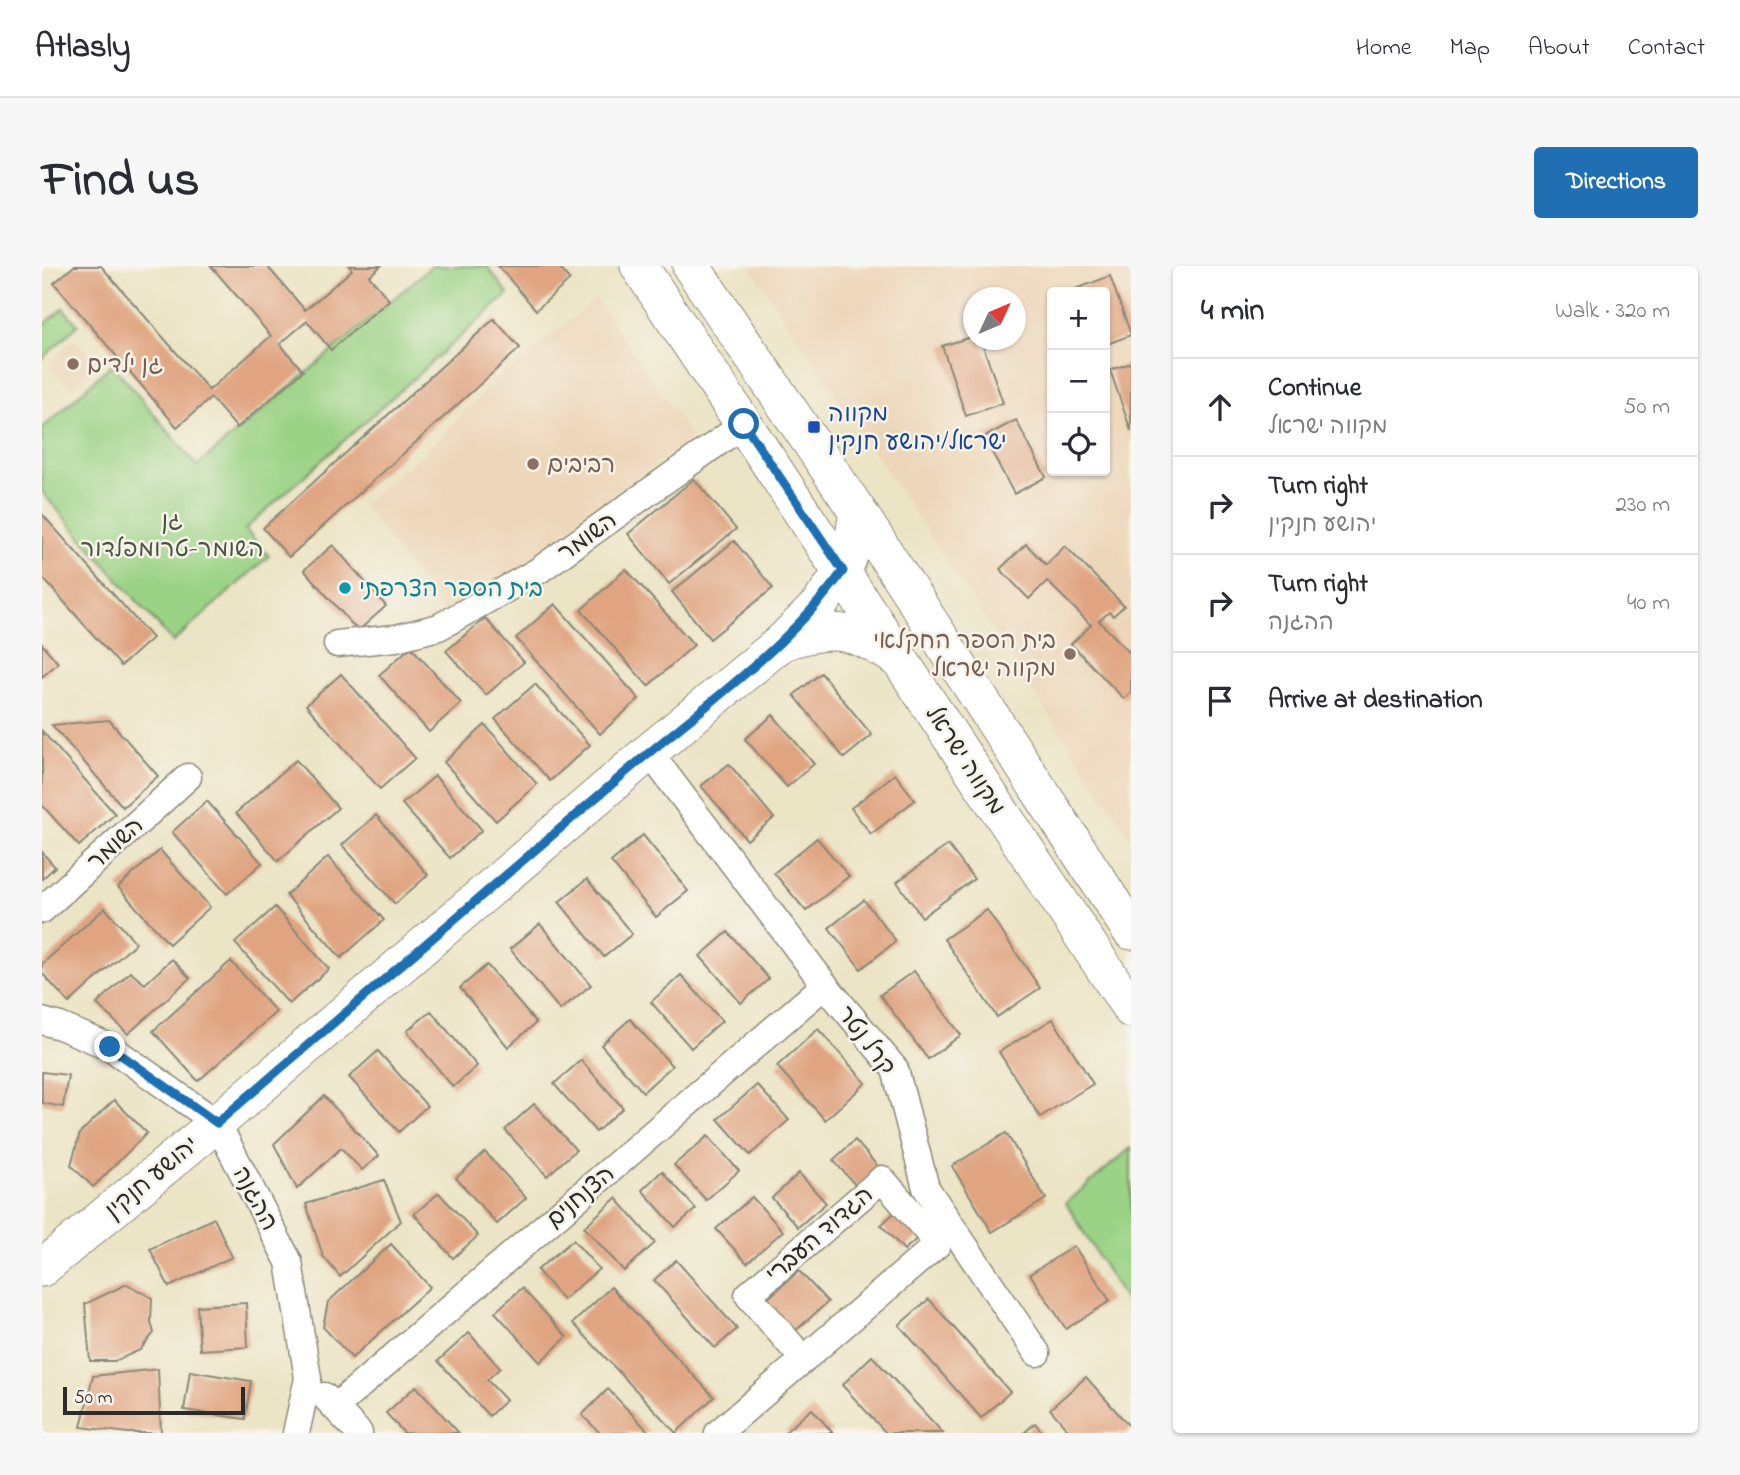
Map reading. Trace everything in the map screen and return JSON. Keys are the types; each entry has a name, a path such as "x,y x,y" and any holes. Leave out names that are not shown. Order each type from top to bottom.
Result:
{"main road":[{"name":"מקווה ישראל","path":"639,266 1131,1009"},
{"name":"מקווה ישראל","path":"691,266 858,512 1131,931"},
{"name":"יהושע חנקין","path":"42,1268 217,1123 649,752 782,642 820,604 843,571 854,539 858,512"},
{"path":"782,642 818,631 841,631 860,636 902,662"}],"street":[{"name":"השומר","path":"337,644 396,638 439,626 482,603 538,571 744,424"},
{"name":"קרל נטר","path":"649,752 825,985 895,1069 926,1188 1037,1353"},
{"name":"השומר","path":"42,910 188,777"},
{"name":"הצנחנים","path":"335,1407 825,985"},
{"name":"ההגנה","path":"42,1021 110,1047 217,1123 289,1262 307,1378 296,1433"},
{"name":"הגדוד העברי","path":"718,1433 804,1360 938,1244 882,1179 748,1295 804,1360"},
{"path":"307,1378 359,1433"}],"shaded area":[{"name":"בית הספר החקלאי מקווה ישראל","path":"750,266 1131,266 1131,838"},
{"name":"רביבים","path":"596,299 692,437 587,514 515,572 443,613 362,505 425,452 496,380"},
{"name":"גן ילדים","path":"74,339 99,364 72,390 48,364"}],"green space":[{"name":"גן השומר-טרומפלדור","path":"432,266 487,266 508,294 245,529 269,556 173,642 42,492 42,429 112,364 197,466"},
{"path":"63,308 78,325 42,359 42,327"},
{"path":"1131,1148 1131,1311 1066,1203"}],"building":[{"path":"74,266 101,266 209,390 271,336 211,266 267,266 305,310 352,270 349,266 381,266 369,276 389,300 331,350 307,321 280,344 303,371 237,428 211,398 177,427 54,283"},
{"path":"498,266 558,266 570,280 536,310"},
{"path":"1110,276 1131,335 1110,343 1110,287 1081,287"},
{"path":"494,319 520,348 289,557 263,528"},
{"path":"963,339 963,350 984,350 1003,403 966,416 942,346"},
{"path":"1131,363 1131,431 1110,370"},
{"path":"1016,420 1046,477 1014,494 984,437"},
{"path":"694,479 736,529 669,584 628,534"},
{"path":"42,514 152,638 121,666 42,577"},
{"path":"734,541 773,588 710,639 672,592"},
{"path":"1026,544 1046,565 1065,546 1124,606 1113,616 1109,612 1099,621 1131,654 1131,692 1124,699 1071,644 1091,625 1047,581 1029,599 1000,569"},
{"name":"בית הספר הצרפתי","path":"333,545 386,606 358,631 304,570"},
{"path":"626,569 694,645 648,686 581,610"},
{"path":"555,604 639,699 600,734 516,638"},
{"path":"485,618 524,662 486,695 446,651"},
{"path":"42,644 58,663 42,677"},
{"path":"411,647 461,703 429,732 379,675"},
{"path":"821,673 872,735 844,758 794,695"},
{"path":"341,674 415,758 380,789 306,705"},
{"path":"535,684 590,745 550,781 495,719"},
{"path":"773,715 814,764 787,787 745,739"},
{"path":"109,720 158,776 123,807 52,725"},
{"path":"485,725 537,784 496,821 444,762"},
{"path":"42,731 115,814 79,846 42,805"},
{"path":"296,760 338,808 278,861 236,813"},
{"path":"729,764 774,818 747,840 701,786"},
{"path":"895,774 915,800 871,834 851,808"},
{"path":"435,776 482,830 450,858 402,804"},
{"path":"207,801 262,863 227,894 172,832"},
{"path":"376,815 428,875 395,904 342,845"},
{"path":"643,835 688,891 656,917 611,862"},
{"path":"817,838 849,876 806,911 774,873"},
{"path":"948,845 974,879 922,917 897,882"},
{"path":"160,850 210,907 169,944 118,887"},
{"path":"42,852 55,867 42,879"},
{"path":"328,857 384,920 341,958 286,895"},
{"path":"587,879 632,934 604,957 559,902"},
{"path":"864,900 896,941 861,969 829,928"},
{"path":"275,907 329,969 289,1004 235,943"},
{"path":"105,908 136,943 69,1003 42,973 42,964"},
{"path":"987,910 1040,988 997,1017 944,939"},
{"path":"540,924 591,985 560,1010 510,949"},
{"path":"728,932 769,979 741,1003 700,956"},
{"path":"172,959 190,978 128,1034 97,1004 130,972 145,984"},
{"path":"231,961 276,1012 198,1081 153,1031"},
{"path":"487,965 536,1023 508,1047 460,988"},
{"path":"914,971 961,1035 928,1059 880,995"},
{"path":"681,975 722,1021 691,1048 651,1002"},
{"path":"431,1011 477,1066 453,1087 407,1031"},
{"path":"630,1019 672,1066 643,1092 601,1045"},
{"path":"1053,1019 1093,1084 1040,1117 999,1052"},
{"path":"818,1029 866,1083 825,1120 777,1066"},
{"path":"378,1051 427,1106 399,1132 349,1077"},
{"path":"581,1060 623,1108 596,1132 554,1084"},
{"path":"42,1072 68,1075 63,1107 42,1103"},
{"path":"757,1085 789,1120 750,1155 718,1119"},
{"path":"324,1096 379,1156 362,1170 341,1148 297,1189 274,1144"},
{"path":"114,1100 147,1133 93,1187 71,1165 80,1133"},
{"path":"534,1104 576,1150 547,1176 505,1130"},
{"path":"1006,1133 1046,1199 992,1232 952,1166"},
{"path":"708,1136 739,1171 706,1200 674,1165"},
{"path":"855,1140 879,1168 857,1187 833,1160"},
{"path":"485,1152 526,1198 497,1224 456,1178"},
{"path":"662,1171 696,1209 675,1227 642,1190"},
{"path":"799,1173 826,1203 798,1227 772,1198"},
{"path":"384,1180 401,1221 340,1277 323,1256 306,1204"},
{"path":"439,1193 478,1236 453,1258 414,1214"},
{"path":"752,1197 783,1231 747,1263 716,1229"},
{"path":"616,1198 655,1243 624,1271 584,1227"},
{"path":"896,1211 919,1237 904,1250 881,1225"},
{"path":"214,1218 232,1257 169,1287 150,1249"},
{"path":"573,1240 599,1269 563,1300 537,1270"},
{"path":"391,1244 430,1287 352,1358 323,1327 328,1302"},
{"path":"1074,1246 1110,1301 1066,1329 1030,1274"},
{"path":"676,1260 737,1329 715,1348 654,1280"},
{"path":"799,1271 828,1302 794,1332 766,1300"},
{"path":"127,1284 152,1298 151,1322 154,1333 140,1350 115,1361 90,1361 85,1304"},
{"path":"611,1287 714,1397 676,1433 573,1323"},
{"path":"522,1288 567,1337 540,1362 495,1312"},
{"path":"929,1299 1010,1392 981,1418 899,1325"},
{"path":"246,1303 248,1347 200,1350 197,1306"},
{"path":"469,1333 500,1368 487,1380 506,1400 489,1416 438,1361"},
{"path":"872,1356 943,1433 886,1433 842,1385"},
{"path":"158,1369 161,1433 128,1433 81,1427 93,1376"},
{"path":"190,1371 251,1381 245,1419 184,1410"},
{"path":"1086,1377 1131,1428 1127,1433 1071,1433 1050,1409"},
{"path":"416,1386 459,1433 404,1433 386,1413"},
{"path":"608,1389 650,1433 600,1433 582,1415"},
{"path":"812,1409 833,1433 784,1433"},
{"path":"1035,1423 1043,1433 1024,1433"}],"place":[{"name":"גן ילדים","path":"73,364"},
{"name":"מקווה ישראל/יהושע חנקין","path":"814,427"},
{"name":"רביבים","path":"533,464"},
{"name":"בית הספר הצרפתי","path":"345,588"},
{"name":"בית הספר החקלאי מקווה ישראל","path":"1070,654"}],"route":[{"path":"110,1047 217,1123 649,752 782,642 820,604 843,571 744,424"}]}
